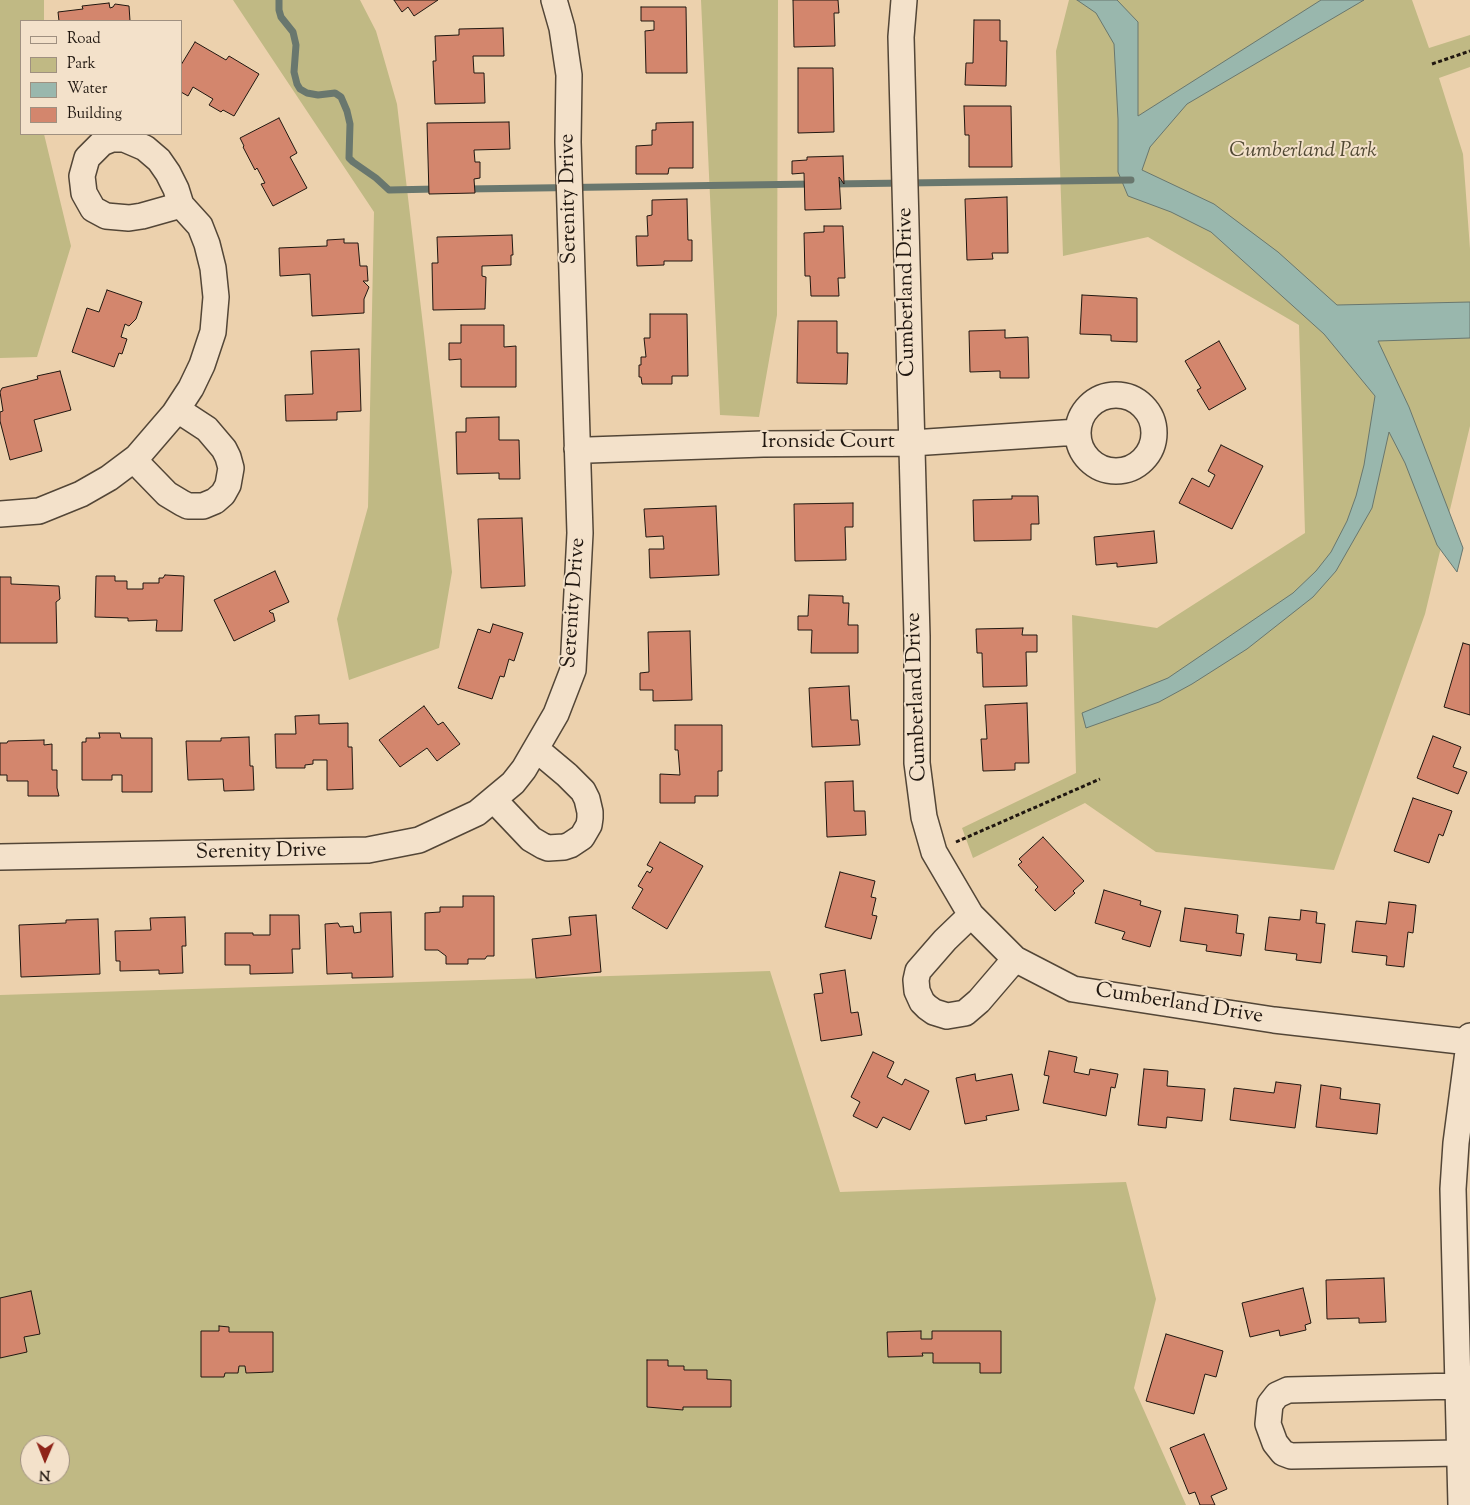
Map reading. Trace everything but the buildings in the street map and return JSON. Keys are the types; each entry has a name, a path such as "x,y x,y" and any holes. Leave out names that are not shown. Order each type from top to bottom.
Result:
{"street":[{"name":"Serenity Drive","path":"0,857 368,850 419,840 477,813 513,783 524,769 556,714 573,670 580,533 568,142 569,74 562,28 554,0"},
{"name":"Cumberland Drive","path":"904,0 901,37 917,636 917,763 924,817 934,852 971,915 1015,959 1072,989 1274,1020 1470,1039"},
{"path":"0,514 39,512 81,494 109,478 134,460 178,410 191,388 213,332 216,297 213,268 207,244 200,226 181,204"},
{"path":"134,460 167,494 188,506 203,506 215,501 223,494 228,484 230,468 224,449 207,429 178,410"},
{"name":"Ironside Court","path":"577,449 763,444 912,443 1078,432"},
{"path":"494,800 531,838 543,846 548,848 564,847 582,837 589,825 590,818 587,799 583,791 536,749"},
{"path":"971,915 945,940 918,971 916,980 917,991 927,1008 947,1016 965,1013 979,1001 1015,959"},
{"path":"1461,1505 1457,1386 1462,1236 1453,1189 1463,1154 1470,1039"},
{"path":"1457,1386 1288,1390 1278,1395 1270,1404 1268,1424 1275,1444 1283,1453 1291,1456 1459,1453"}],"path":[{"path":"1432,64 1470,51"},
{"path":"934,852 1100,779"}],"green space":[{"path":"0,0 44,0 44,20 20,20 20,135 44,135 71,246 37,357 0,358"},
{"path":"233,0 360,0 376,31 397,104 452,572 439,648 349,680 337,619 368,507 374,212"},
{"path":"701,0 778,0 777,315 759,417 720,415"},
{"name":"Cumberland Park","path":"1069,0 1412,0 1429,48 1470,35 1470,67 1439,78 1463,154 1470,249 1470,426 1425,614 1334,870 1156,852 1085,803 973,858 962,828 1076,773 1072,615 1157,628 1305,533 1299,325 1148,237 1063,256 1056,51"},
{"path":"770,971 840,1192 1126,1182 1156,1299 1134,1388 1186,1505 0,1505 0,995"}],"water":[{"path":"1077,0 1117,0 1138,22 1138,116 1321,0 1364,0 1187,104 1150,147 1142,170 1214,204 1278,252 1337,305 1470,302 1470,338 1378,341 1409,407 1463,548 1457,572 1437,545 1405,463 1389,432 1372,508 1336,571 1313,597 1247,649 1192,684 1159,702 1086,728 1082,713 1168,678 1293,593 1316,571 1331,552 1347,521 1356,496 1364,465 1375,396 1324,334 1211,232 1171,212 1128,196 1118,172 1118,119 1114,44 1096,13"}],"waterway":[{"path":"279,0 281,17 293,32 296,45 294,72 297,84 300,89 307,93 318,95 335,93 341,97 350,124 349,158 389,190 436,189"},
{"path":"832,184 1131,180"},
{"path":"467,189 814,184"}]}
